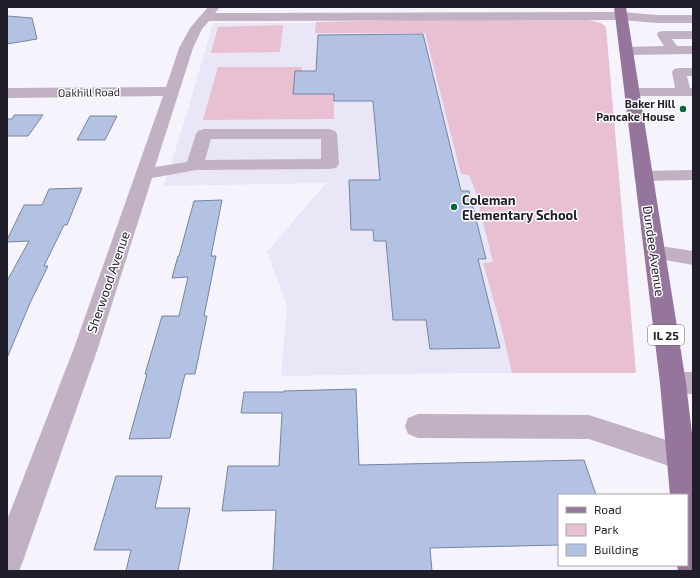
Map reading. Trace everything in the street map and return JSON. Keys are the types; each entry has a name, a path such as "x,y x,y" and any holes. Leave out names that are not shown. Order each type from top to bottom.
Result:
{"main road":[{"name":"Dundee Avenue","path":"620,11 654,252 683,383 681,457 685,494"},
{"path":"688,523 693,568"}],"street":[{"path":"210,12 620,11 693,8"},
{"path":"620,11 658,19 693,19"},
{"name":"Sherwood Avenue","path":"7,561 86,348 188,42 193,32 210,12"},
{"path":"673,50 663,35 693,35"},
{"path":"626,51 693,50"},
{"path":"632,92 688,92 679,72 693,72"},
{"name":"Oakhill Road","path":"7,93 171,91"},
{"path":"144,174 196,165 330,164 329,134 204,134 196,165"},
{"path":"643,176 691,179"},
{"path":"654,252 693,258"},
{"path":"418,426 589,427 681,457"}],"shaded area":[{"name":"Coleman Elementary School","path":"593,22 613,373 467,373 281,376 287,305 267,252 326,183 164,186 213,23"}],"green space":[{"path":"456,19 589,20 601,23 606,27 636,373 512,373 502,330 483,263 493,262 475,190 469,175 461,174 425,33 315,33 316,22"},
{"path":"283,25 280,52 211,53 218,27"},
{"path":"218,67 302,67 302,71 295,71 293,94 334,94 334,119 203,120"}],"building":[{"path":"7,16 32,18 37,39 7,44"},
{"path":"423,34 461,191 469,191 486,259 478,259 500,348 430,349 426,320 393,320 386,241 374,241 373,230 351,230 349,180 380,180 373,101 334,101 334,94 293,94 295,71 316,71 318,35"},
{"path":"14,115 43,115 28,136 7,136 7,119 12,119"},
{"path":"90,116 117,116 105,140 77,140"},
{"path":"82,188 67,225 64,225 44,266 48,266 30,303 7,358 7,281 29,241 7,242 7,240 24,205 42,205 49,189"},
{"path":"222,200 211,256 216,256 204,316 207,316 195,374 185,374 170,438 129,439 147,374 145,374 162,316 179,316 188,277 172,278 194,201"},
{"path":"356,389 359,465 584,460 596,494 558,494 558,545 430,548 432,571 273,571 276,510 222,511 228,466 279,466 282,413 241,413 244,392"},
{"path":"116,476 162,476 155,508 190,508 178,571 126,571 131,550 94,550"}],"place":[{"name":"Baker Hill Pancake House","path":"683,109"},
{"name":"Coleman Elementary School","path":"454,207"}]}
